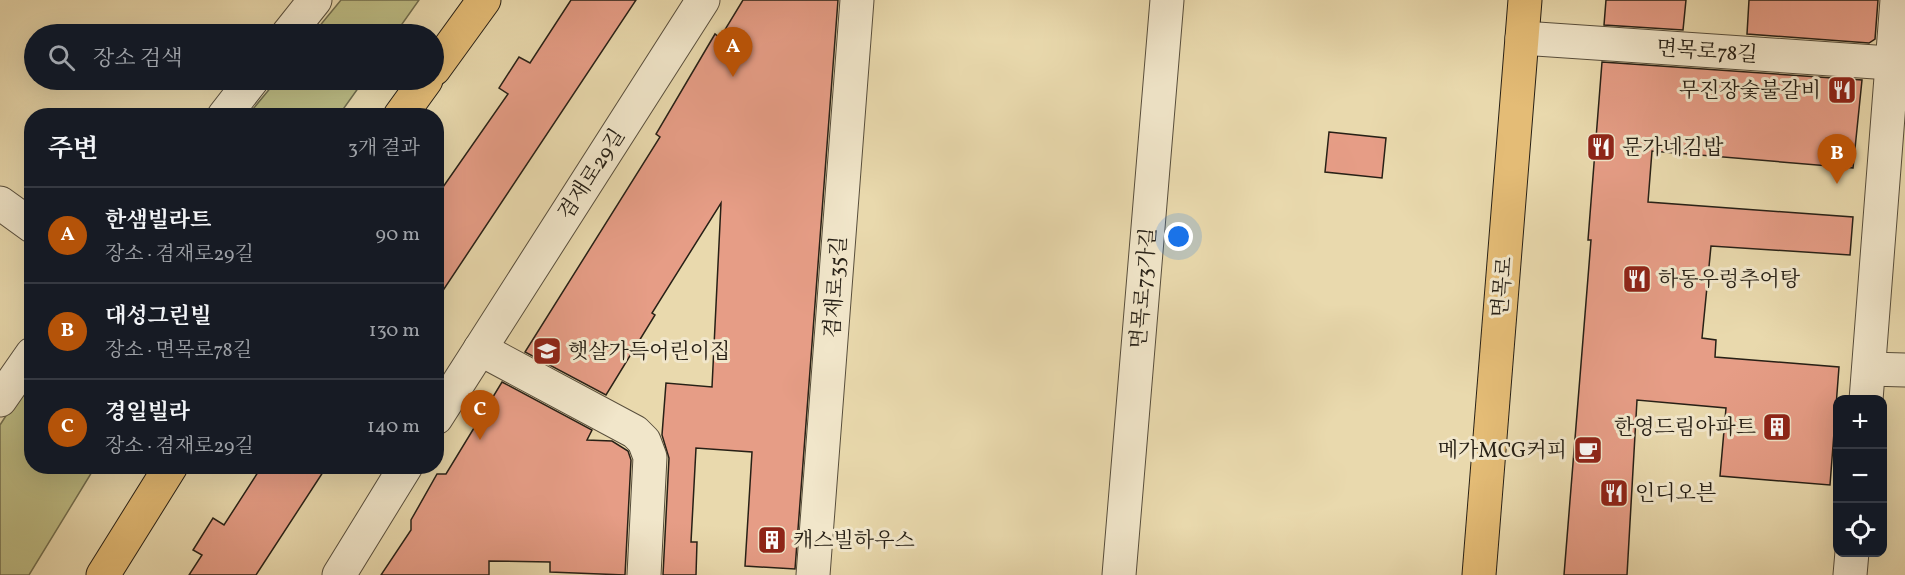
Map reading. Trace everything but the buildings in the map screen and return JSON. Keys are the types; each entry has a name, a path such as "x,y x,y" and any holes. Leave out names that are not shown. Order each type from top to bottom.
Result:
{"main road":[{"path":"444,55 484,0"},
{"name":"면목로","path":"1479,575 1525,0"},
{"path":"406,108 419,90"},
{"path":"103,575 166,474"}],"street":[{"path":"296,24 315,0"},
{"name":"겸재로29길","path":"444,405 703,0"},
{"name":"겸재로35길","path":"813,575 857,0"},
{"name":"면목로73가길","path":"1119,575 1167,0"},
{"path":"1897,0 1898,63 1868,384 1905,370"},
{"name":"면목로78길","path":"1522,38 1898,63"},
{"path":"230,108 244,90"},
{"path":"0,203 24,220"},
{"path":"480,349 635,432 644,441 650,457 644,575"},
{"path":"0,400 24,366"},
{"path":"339,575 401,474"},
{"path":"1850,575 1852,557"}],"shaded area":[{"path":"341,0 419,0 402,24 321,24"},
{"path":"269,90 357,90 344,108 254,108"},
{"path":"24,388 24,474 91,474 29,575 0,575 0,425"}],"place":[{"name":"한샘빌라트","path":"733,77"},
{"name":"무진장숯불갈비","path":"1842,90"},
{"name":"문가네김밥","path":"1601,147"},
{"name":"대성그린빌","path":"1837,184"},
{"name":"하동우렁추어탕","path":"1637,279"},
{"name":"햇살가득어린이집","path":"547,351"},
{"name":"한영드림아파트","path":"1777,427"},
{"name":"경일빌라","path":"480,440"},
{"name":"메가MCG커피","path":"1588,450"},
{"name":"인디오븐","path":"1614,493"},
{"name":"캐스빌하우스","path":"772,540"}]}
